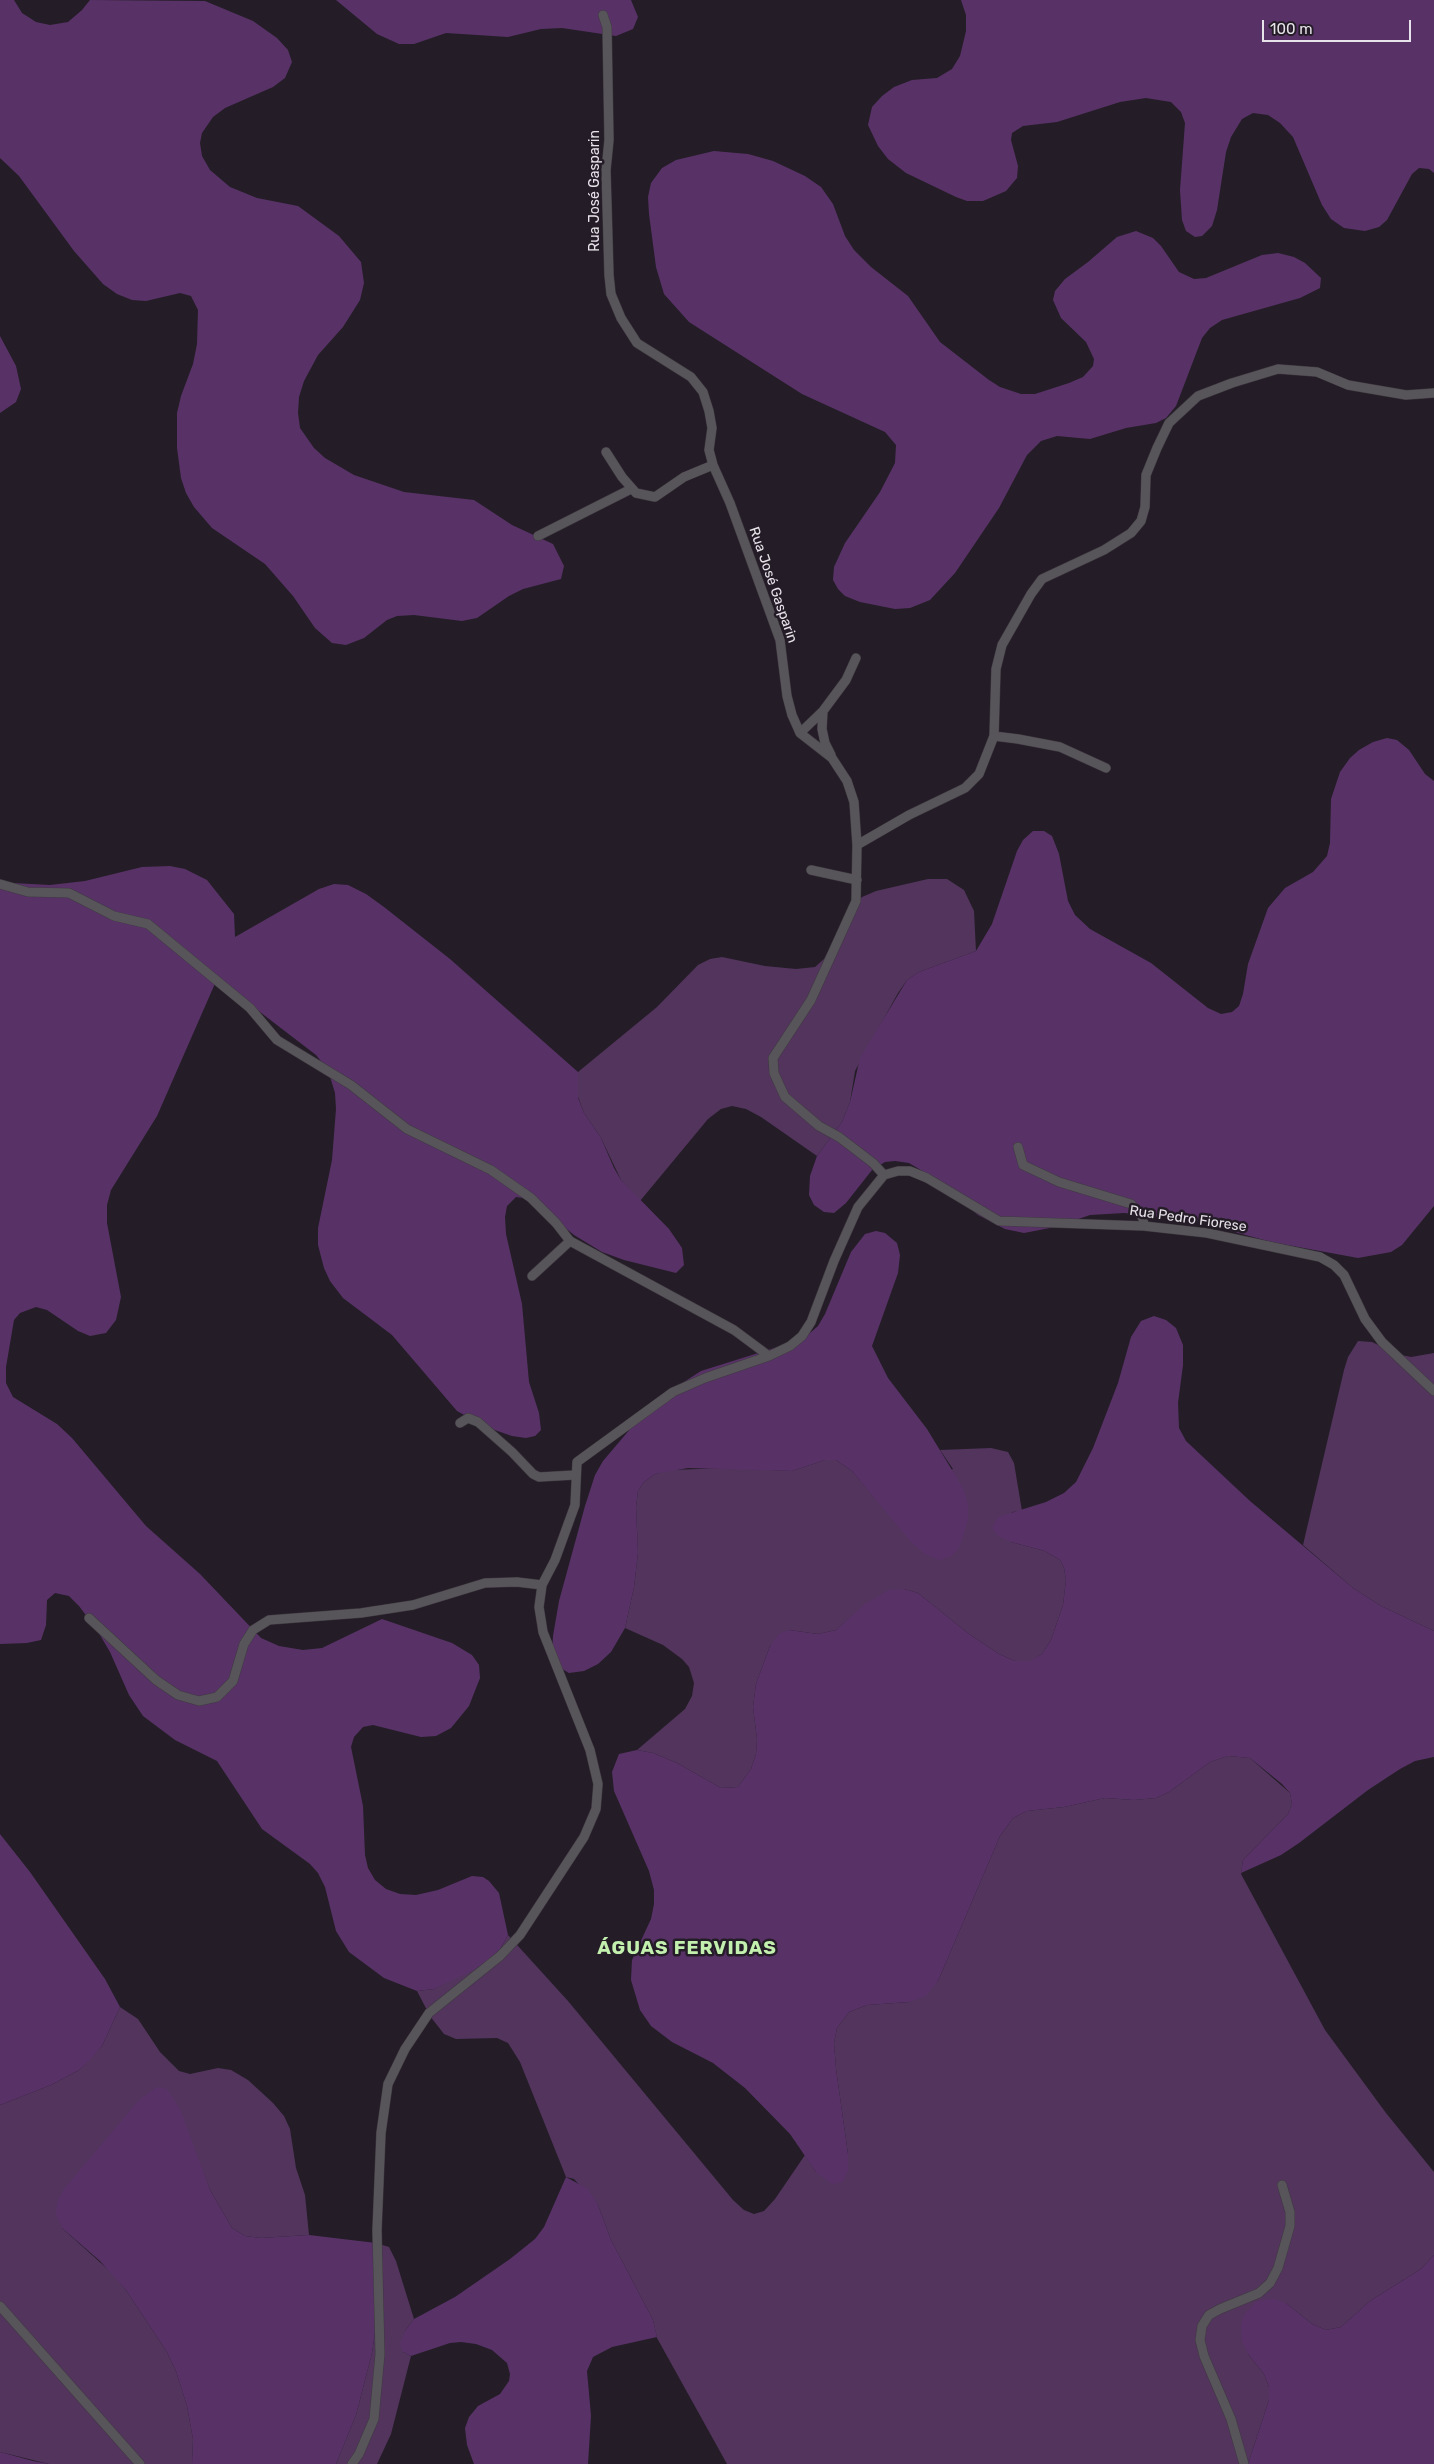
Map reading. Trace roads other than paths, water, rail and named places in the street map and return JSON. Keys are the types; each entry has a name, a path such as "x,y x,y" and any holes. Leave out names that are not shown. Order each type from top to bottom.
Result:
{"street":[{"name":"Rua José Gasparin","path":"603,16 607,26 609,140 606,170 611,294 621,318 637,343 691,377 703,392 712,428 709,450 713,465 730,503 780,640 787,696 800,733"},
{"path":"858,846 909,815 965,788 979,774 994,736 996,669 1002,645 1030,594 1042,579 1104,550 1131,533 1141,521 1145,507 1146,475 1169,423 1198,396 1278,369 1317,372 1348,385 1406,395 1434,393"},
{"path":"606,452 631,489 636,493 655,497 684,477 713,465"},
{"path":"538,536 631,489"},
{"path":"832,758 800,733 822,711 846,680 856,658"},
{"path":"352,2464 359,2454 374,2419 380,2354 377,2221 380,2133 388,2084 405,2049 429,2013 500,1956 520,1935 584,1837 596,1809 598,1784 590,1750 543,1632 539,1607 542,1585 555,1560 575,1505 577,1462 673,1392 705,1378 769,1356 790,1346 802,1336 811,1322 834,1260 858,1207 884,1175 873,1163 839,1137 819,1126 785,1097 774,1073 773,1058 811,1000 856,901 858,846 854,802 847,780 832,758 825,743 822,729 822,711"},
{"path":"994,736 1060,747 1106,768"},
{"path":"811,870 857,880"},
{"path":"0,884 28,892 69,893 114,916 148,924 250,1008 277,1040 351,1085 407,1129 491,1170 531,1198 556,1223 570,1241 734,1330 769,1356"},
{"path":"1018,1148 1023,1164 1059,1182 1131,1204 1143,1218 1144,1226"},
{"name":"Rua Pedro Fiorese","path":"884,1175 898,1171 910,1171 927,1178 999,1221 1144,1226 1207,1233 1320,1256 1334,1264 1344,1275 1365,1319 1382,1342 1434,1391"},
{"path":"532,1276 570,1241"},
{"path":"460,1423 468,1418 478,1422 512,1452 533,1474 539,1477 575,1475"},
{"path":"89,1618 156,1680 178,1695 199,1701 217,1697 233,1681 244,1644 253,1630 269,1620 361,1613 413,1605 430,1602 485,1583 517,1582 542,1585"},
{"path":"1244,2464 1231,2418 1204,2356 1200,2340 1202,2326 1210,2315 1259,2293 1270,2283 1278,2268 1290,2226 1290,2212 1282,2185"},
{"path":"0,2306 140,2464"}],"district":[{"name":"ÁGUAS FERVIDAS","path":"687,1949"}]}
